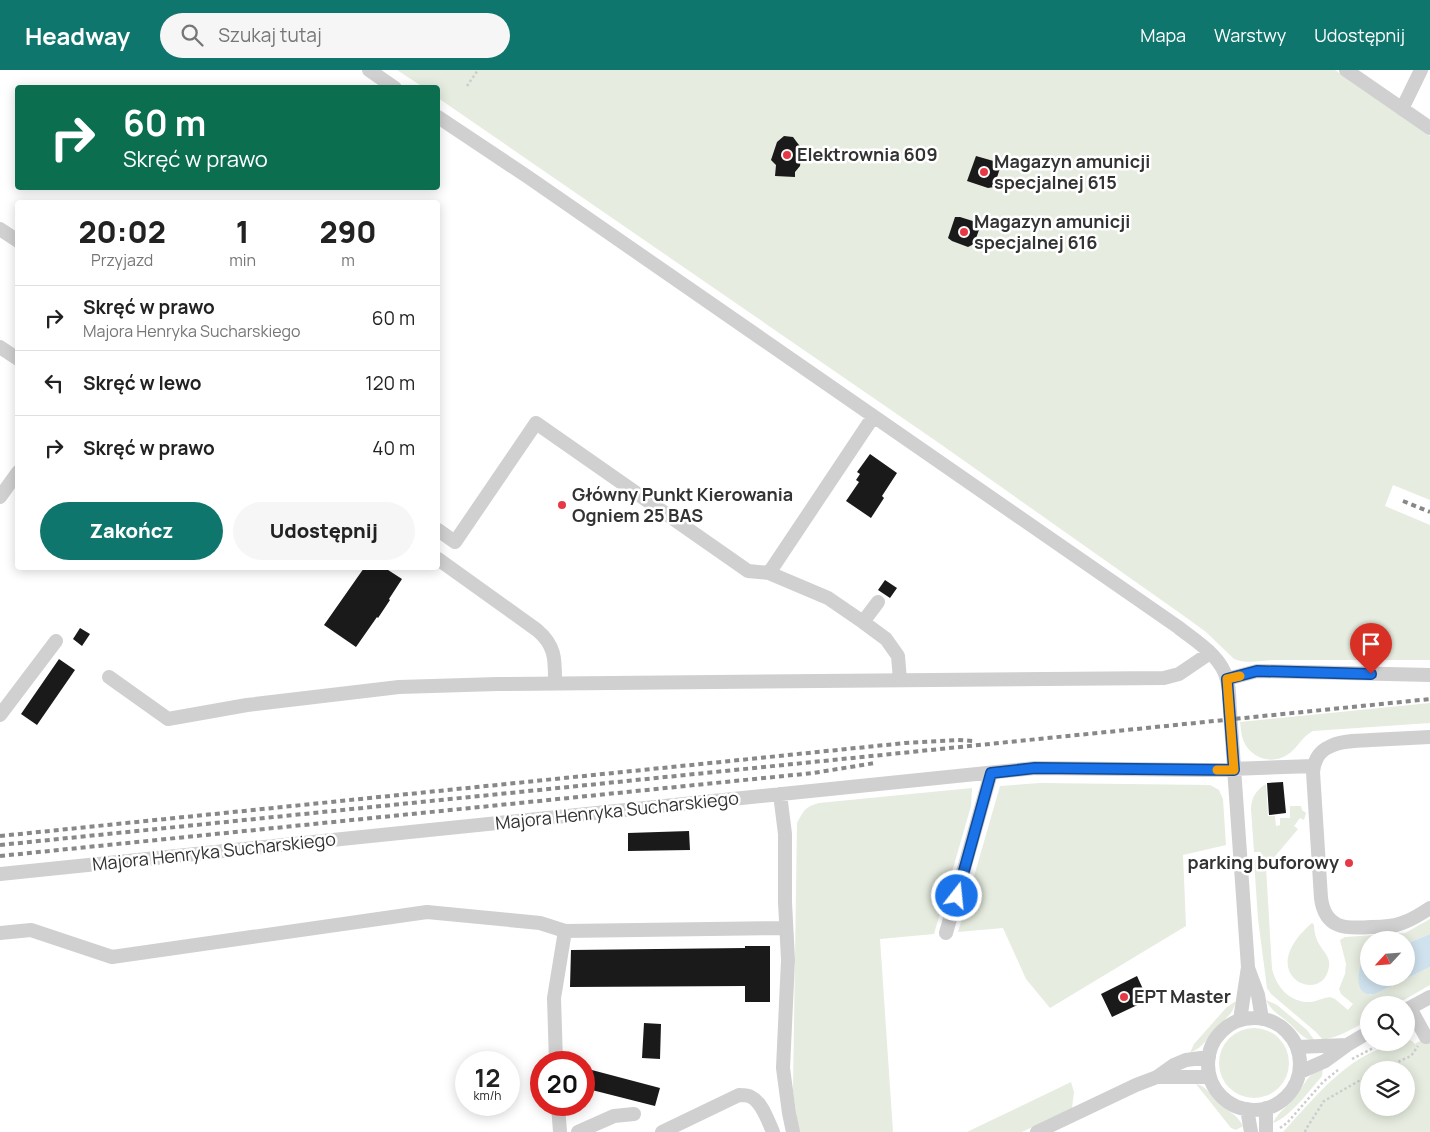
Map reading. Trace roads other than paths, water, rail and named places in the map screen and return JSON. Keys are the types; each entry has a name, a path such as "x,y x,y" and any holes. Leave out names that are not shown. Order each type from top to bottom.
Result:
{"street":[{"path":"370,70 391,85"},
{"path":"1346,70 1430,128"},
{"path":"1402,109 1421,70"},
{"path":"440,118 528,177 1170,622 1210,653 1220,664 1227,679 1248,967 1240,1020"},
{"path":"0,229 15,239"},
{"path":"0,347 15,357"},
{"path":"769,573 873,417"},
{"path":"440,531 455,542 536,423 748,571 769,573 828,598 863,622 886,639 898,656 900,680"},
{"path":"0,497 15,476"},
{"path":"440,560 546,638 552,648 555,660 555,683"},
{"path":"863,622 878,602"},
{"path":"0,714 56,641"},
{"path":"109,677 168,719 248,705 399,687 555,683 1164,678 1179,674 1210,653"},
{"path":"1227,679 1257,671 1430,675"},
{"path":"1430,737 1333,744 1318,756 1314,766 1321,898 1329,919 1337,925 1348,928 1393,926 1406,922 1430,908"},
{"name":"Majora Henryka Sucharskiego","path":"0,874 1035,768 1234,770 1314,766"},
{"path":"946,933 991,773"},
{"path":"780,794 785,834 785,902 788,960 783,1068 793,1132"},
{"path":"0,933 30,930 112,957 427,912 540,923 565,931 786,928"},
{"path":"556,1051 554,998 565,931"},
{"path":"1248,967 1258,995 1262,1019"},
{"path":"1415,1005 1430,996"},
{"path":"1262,1019 1274,1022 1292,1038 1297,1048 1300,1072 1293,1088 1277,1104 1266,1108 1247,1109 1235,1105 1224,1098 1216,1088 1210,1077 1209,1057 1212,1044 1230,1025 1240,1020 1262,1019"},
{"path":"1415,1020 1426,1037"},
{"path":"1300,1072 1325,1061 1360,1037"},
{"path":"1297,1048 1347,1045"},
{"path":"1037,1132 1158,1077 1174,1065 1186,1060 1209,1057"},
{"path":"1158,1077 1210,1077"},
{"path":"665,1131 739,1094 749,1095 754,1098 760,1105 773,1132"},
{"path":"1266,1108 1266,1132"},
{"path":"1247,1109 1251,1132"},
{"path":"578,1132 614,1116 634,1114"},
{"path":"559,1116 560,1132"}],"water":[{"path":"1430,934 1430,967 1415,974 1415,940"},
{"path":"1360,967 1360,986 1391,986 1375,994 1367,994 1362,991 1359,985"}],"railway":[{"path":"1403,501 1430,512"},
{"path":"0,845 1430,699"},
{"path":"0,836 905,743 974,741"},
{"path":"0,856 813,773 875,763"}],"place":[{"name":"Elektrownia 609","path":"787,155"},
{"name":"Magazyn amunicji specjalnej 615","path":"984,172"},
{"name":"Magazyn amunicji specjalnej 616","path":"964,232"},
{"name":"Główny Punkt Kierowania Ogniem 25 BAS","path":"562,505"},
{"name":"parking buforowy","path":"1349,863"},
{"name":"EPT Master","path":"1124,997"}]}
